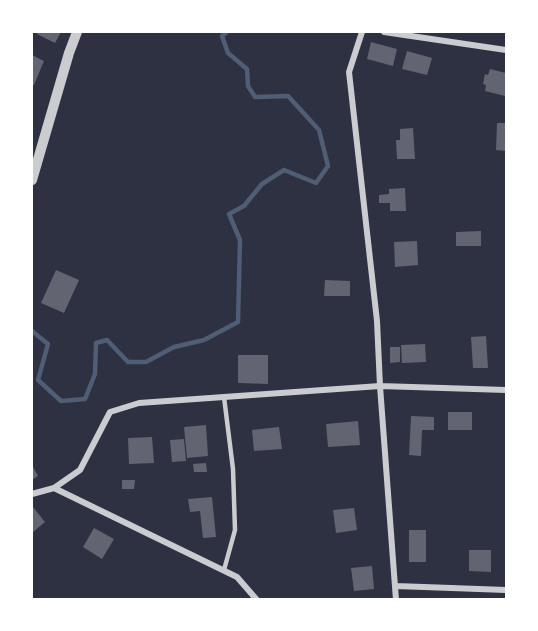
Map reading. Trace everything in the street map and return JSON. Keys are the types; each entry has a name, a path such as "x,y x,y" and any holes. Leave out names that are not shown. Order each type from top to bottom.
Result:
{"street":[{"path":"32,180 77,32"},
{"path":"362,32 349,72 377,321 396,600"},
{"path":"384,32 507,50"},
{"path":"32,494 54,488 80,470 110,412 139,403 380,386 507,390"},
{"path":"54,488 237,577 257,600"},
{"path":"396,586 507,590"}],"lane":[{"path":"224,397 233,469 235,530 224,570"}],"building":[{"path":"38,32 61,32 55,43 37,34"},
{"path":"371,42 397,49 393,66 367,59"},
{"path":"407,51 432,58 427,75 402,69"},
{"path":"32,55 44,61 34,85 32,84"},
{"path":"490,69 506,73 505,96 485,91 486,85 483,84 485,74 488,75"},
{"path":"497,123 506,123 506,151 496,150"},
{"path":"413,128 415,159 397,159 396,140 400,140 400,129"},
{"path":"405,188 406,211 390,211 390,203 379,203 379,195 389,194 389,189"},
{"path":"481,231 481,246 456,246 456,232"},
{"path":"417,241 418,265 395,267 394,242"},
{"path":"56,270 79,280 64,313 41,303"},
{"path":"325,280 350,281 350,296 324,296"},
{"path":"486,336 488,368 473,368 471,337"},
{"path":"425,344 426,362 402,363 401,345"},
{"path":"390,347 400,347 400,362 390,363"},
{"path":"238,355 268,355 268,384 238,383"},
{"path":"448,412 472,412 472,430 448,430"},
{"path":"411,416 434,417 434,430 422,430 421,456 409,455"},
{"path":"358,421 360,445 328,447 326,424"},
{"path":"206,425 208,456 187,458 184,427"},
{"path":"279,427 282,449 254,451 252,430"},
{"path":"152,437 154,463 129,464 128,438"},
{"path":"184,439 186,461 172,462 170,440"},
{"path":"206,463 207,472 194,472 193,464"},
{"path":"32,465 38,476 32,480"},
{"path":"122,480 135,480 134,489 122,489"},
{"path":"212,497 216,537 203,538 200,511 190,512 188,499"},
{"path":"32,508 45,522 32,533"},
{"path":"354,508 357,530 336,533 333,510"},
{"path":"94,528 114,539 102,559 83,547"},
{"path":"409,530 426,530 426,562 409,562"},
{"path":"469,550 491,550 491,572 469,571"},
{"path":"372,566 374,589 354,591 351,568"}],"waterway":[{"path":"32,331 48,344 38,380 61,401 85,399 95,374 96,343 107,340 128,362 146,362 174,347 204,340 238,322 240,240 229,214 244,206 262,184 284,170 316,183 328,166 319,130 288,96 255,97 248,86 247,69 228,53 222,36 227,32"}]}
